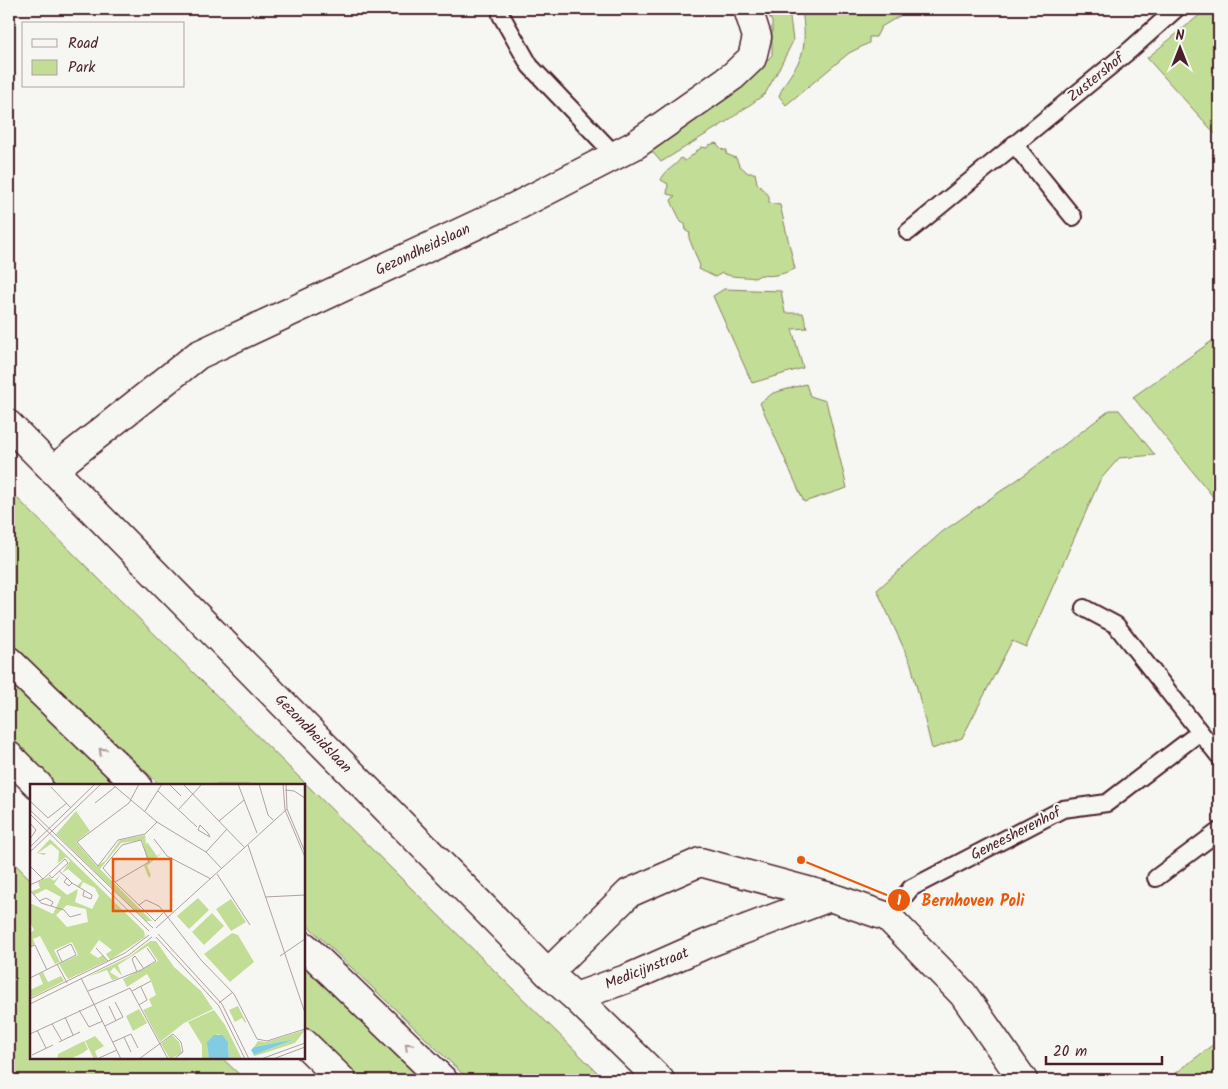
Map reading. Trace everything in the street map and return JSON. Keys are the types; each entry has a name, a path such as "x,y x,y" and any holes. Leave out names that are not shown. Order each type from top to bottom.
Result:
{"street":[{"name":"Gezondheidslaan","path":"53,470 198,355 519,206 635,145 733,76 752,58 757,37 748,9"},
{"name":"Gezondheidslaan","path":"9,425 548,973 575,997"},
{"path":"9,661 136,784"},
{"path":"9,756 37,784"},
{"path":"548,973 629,893 700,862 830,897 888,917 963,994 1023,1080"},
{"name":"Medicijnstraat","path":"575,997 629,978 706,944 830,897"},
{"path":"305,947 443,1080"},
{"path":"575,997 660,1080"},
{"path":"305,1044 342,1080"}],"lane":[{"name":"Zustershof","path":"908,232 1130,50 1176,9"},
{"path":"501,15 530,66 614,155"},
{"path":"1014,144 1073,217"},
{"path":"1084,608 1116,625 1219,756"},
{"name":"Geneesherenhof","path":"888,917 911,888 1063,809 1107,804 1200,732"},
{"path":"1156,878 1219,831"}],"green space":[{"path":"766,9 789,9 793,41 765,94 726,122 661,162 649,148 750,80 772,55 772,22"},
{"path":"802,9 905,9 901,15 881,27 876,37 869,37 869,43 849,53 786,105 779,96 802,55 804,22"},
{"path":"1207,9 1219,9 1219,138 1147,58"},
{"path":"716,143 723,150 727,150 726,154 736,158 739,165 748,173 755,173 757,183 769,196 769,203 780,205 795,269 778,275 760,275 755,278 722,273 715,277 699,269 700,266 689,238 690,233 686,231 685,224 681,222 671,200 675,196 667,194 668,184 661,180 681,158 685,161 701,147 707,148 709,145"},
{"path":"724,289 781,291 785,313 803,313 807,328 792,329 803,368 752,383 713,296"},
{"path":"1219,336 1219,495 1214,498 1133,397"},
{"path":"806,384 810,396 826,401 847,488 804,502 760,403 773,393"},
{"path":"1110,410 1119,410 1155,455 1119,458 1100,480 1026,647 1012,641 962,738 932,749 911,664 877,590 942,532 1027,473"},
{"path":"9,490 605,1080 469,1080 305,923 305,784 159,784 9,641"},
{"path":"9,676 121,784 54,784 9,740"},
{"path":"9,858 30,879 30,1059 223,1059 245,1080 9,1080"},
{"path":"305,962 427,1080 360,1080 305,1027"},
{"path":"1219,1040 1219,1080 1167,1080"}],"place":[{"name":"Bernhoven Poli","path":"801,860"}]}
